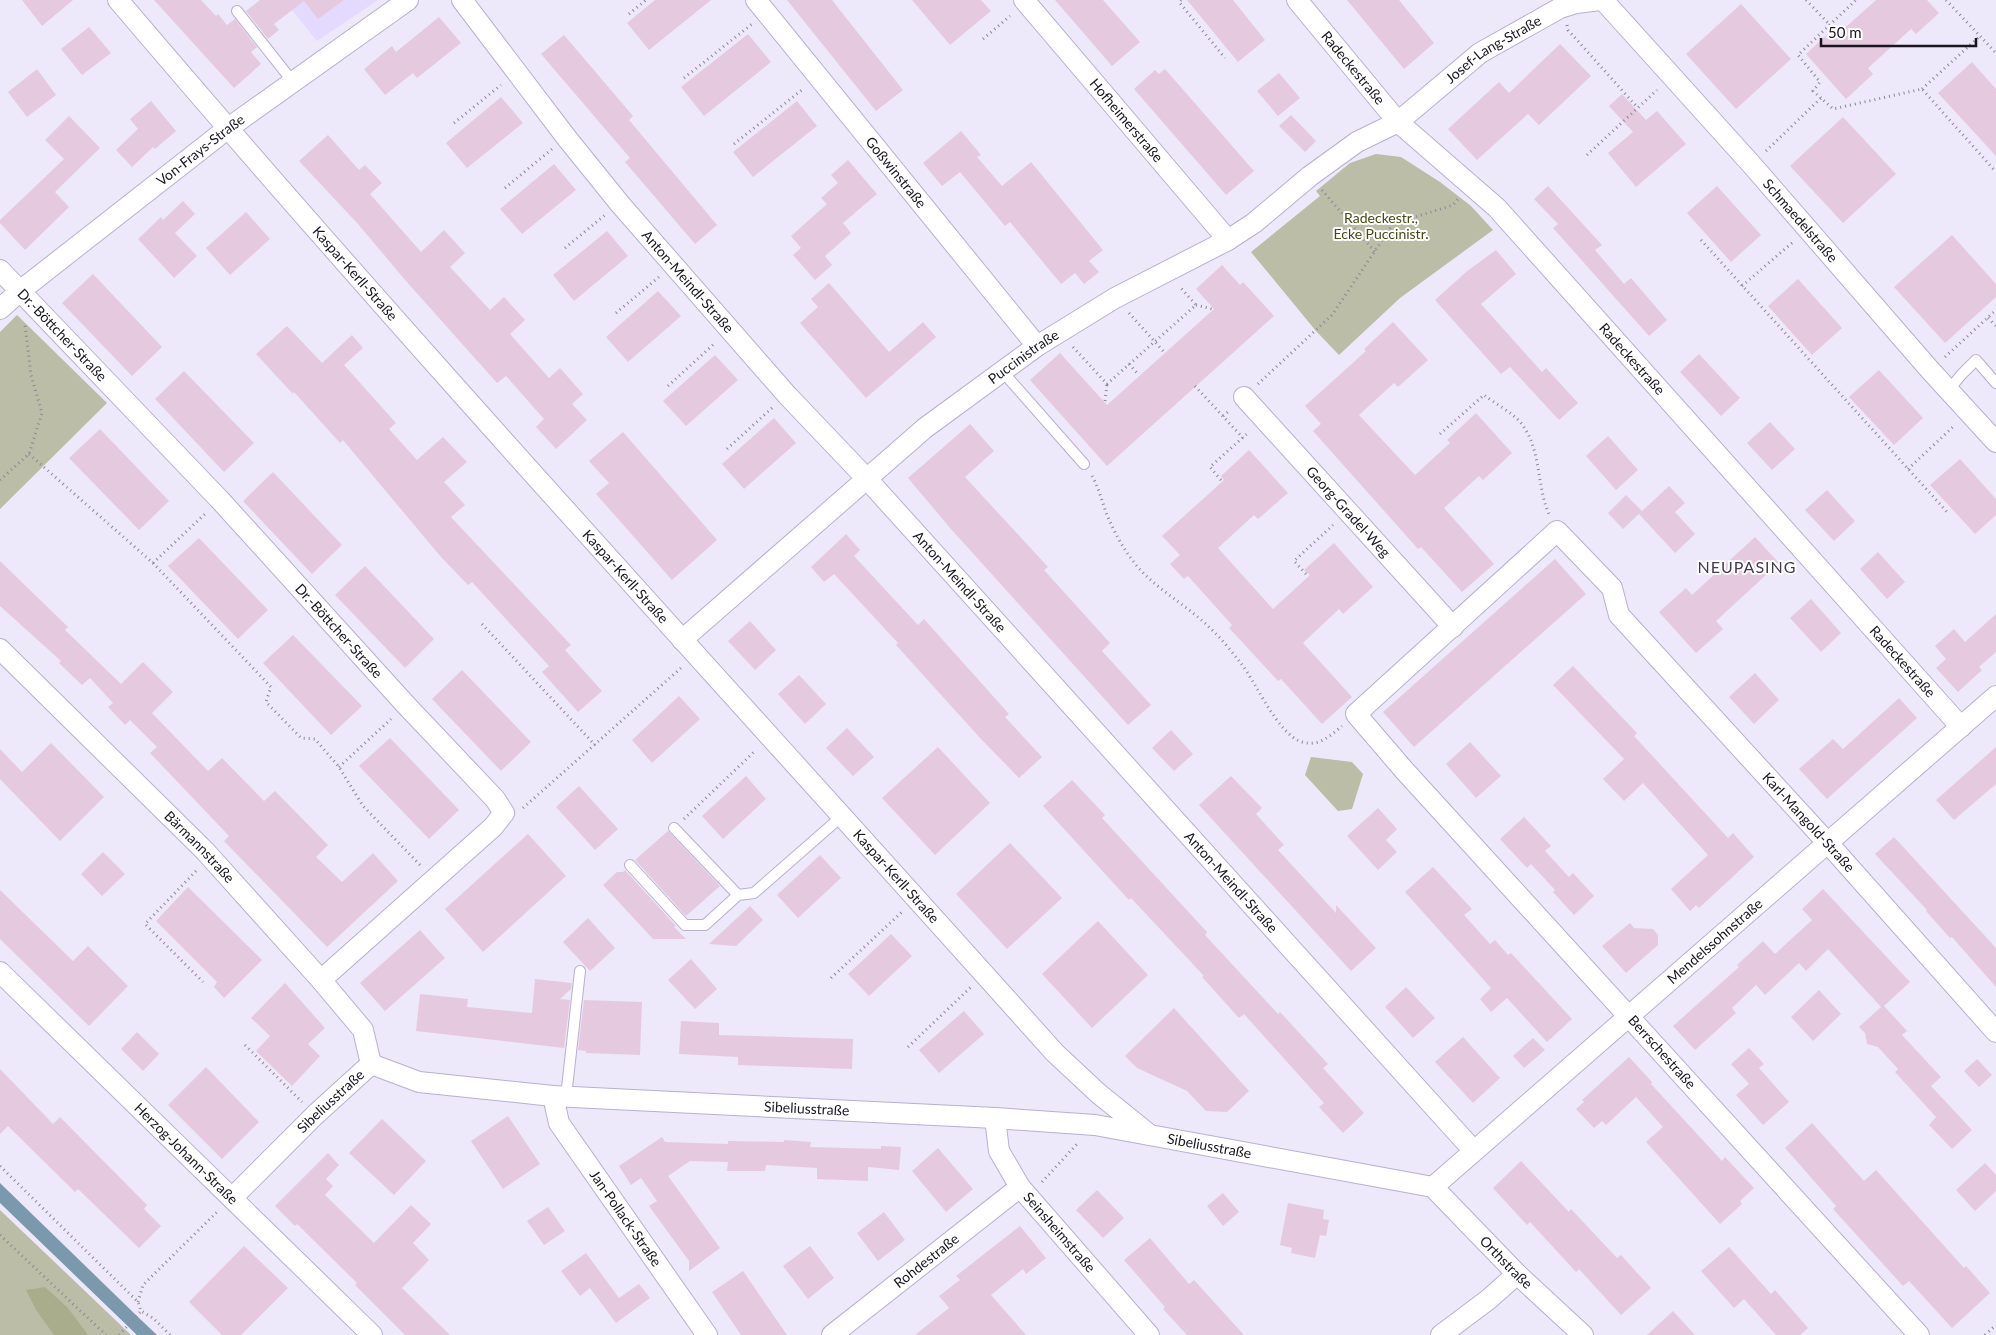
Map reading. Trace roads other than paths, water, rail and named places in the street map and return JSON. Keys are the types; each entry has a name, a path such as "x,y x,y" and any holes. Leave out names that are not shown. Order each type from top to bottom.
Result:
{"street":[{"name":"Kaspar-Kerll-Straße","path":"118,0 227,129 695,655 1055,1053 1099,1094 1150,1135"},
{"name":"Von-Frays-Straße","path":"0,309 20,291 227,129 408,0"},
{"name":"Anton-Meindl-Straße","path":"462,0 566,137 620,204 787,395 867,478 1473,1150"},
{"name":"Radeckestraße","path":"1297,0 1398,122 1496,208 1961,727"},
{"name":"Josef-Lang-Straße","path":"1398,122 1480,53 1560,8 1576,3 1601,0"},
{"name":"Schmaedelstraße","path":"1601,0 1752,165 1930,370 1996,442"},
{"name":"Hofheimerstraße","path":"1025,1 1228,240"},
{"name":"Goßwinstraße","path":"761,6 1037,346"},
{"name":"Puccinistraße","path":"682,640 940,416 1002,371 1037,346 1115,298 1228,240 1254,224 1310,176 1357,142 1398,122"},
{"name":"Dr.-Böttcher-Straße","path":"0,270 220,500 406,705 495,799 504,813 492,827 434,880 321,980"},
{"name":"Georg-Gradel-Weg","path":"1244,397 1452,627"},
{"name":"Karl-Mangold-Straße","path":"1452,627 1557,531 1612,588 1619,615 1996,1032"},
{"name":"Berrschestraße","path":"1452,627 1356,714 1404,770 1919,1335"},
{"name":"Bärmannstraße","path":"0,649 210,857 321,980 363,1030 371,1064"},
{"name":"Mendelssohnstraße","path":"1432,1187 1996,696"},
{"name":"Herzog-Johann-Straße","path":"0,972 372,1335"},
{"name":"Sibeliusstraße","path":"232,1198 315,1115 371,1064 419,1082 560,1097 995,1118 1095,1125 1432,1187"},
{"name":"Jan-Pollack-Straße","path":"560,1097 559,1124 708,1335"},
{"name":"Seinsheimstraße","path":"995,1118 999,1151 1024,1191 1149,1335"},
{"name":"Orthstraße","path":"1432,1187 1517,1274 1583,1335"},
{"name":"Rohdestraße","path":"832,1335 1024,1191"},
{"path":"1441,1335 1489,1299 1517,1274"}],"lane":[{"path":"237,10 293,82"},
{"path":"1949,390 1976,360 1996,382"},
{"path":"1002,371 1084,464"},
{"path":"630,865 685,925 705,925 738,895 754,893 842,816"},
{"path":"674,828 738,895"},
{"path":"560,1097 580,971"}],"water":[{"path":"0,1183 157,1335 137,1335 0,1203"}],"district":[{"name":"NEUPASING","path":"1747,567"}],"park label":[{"name":"Radeckestr., Ecke Puccinistr.","path":"1381,226"}]}
